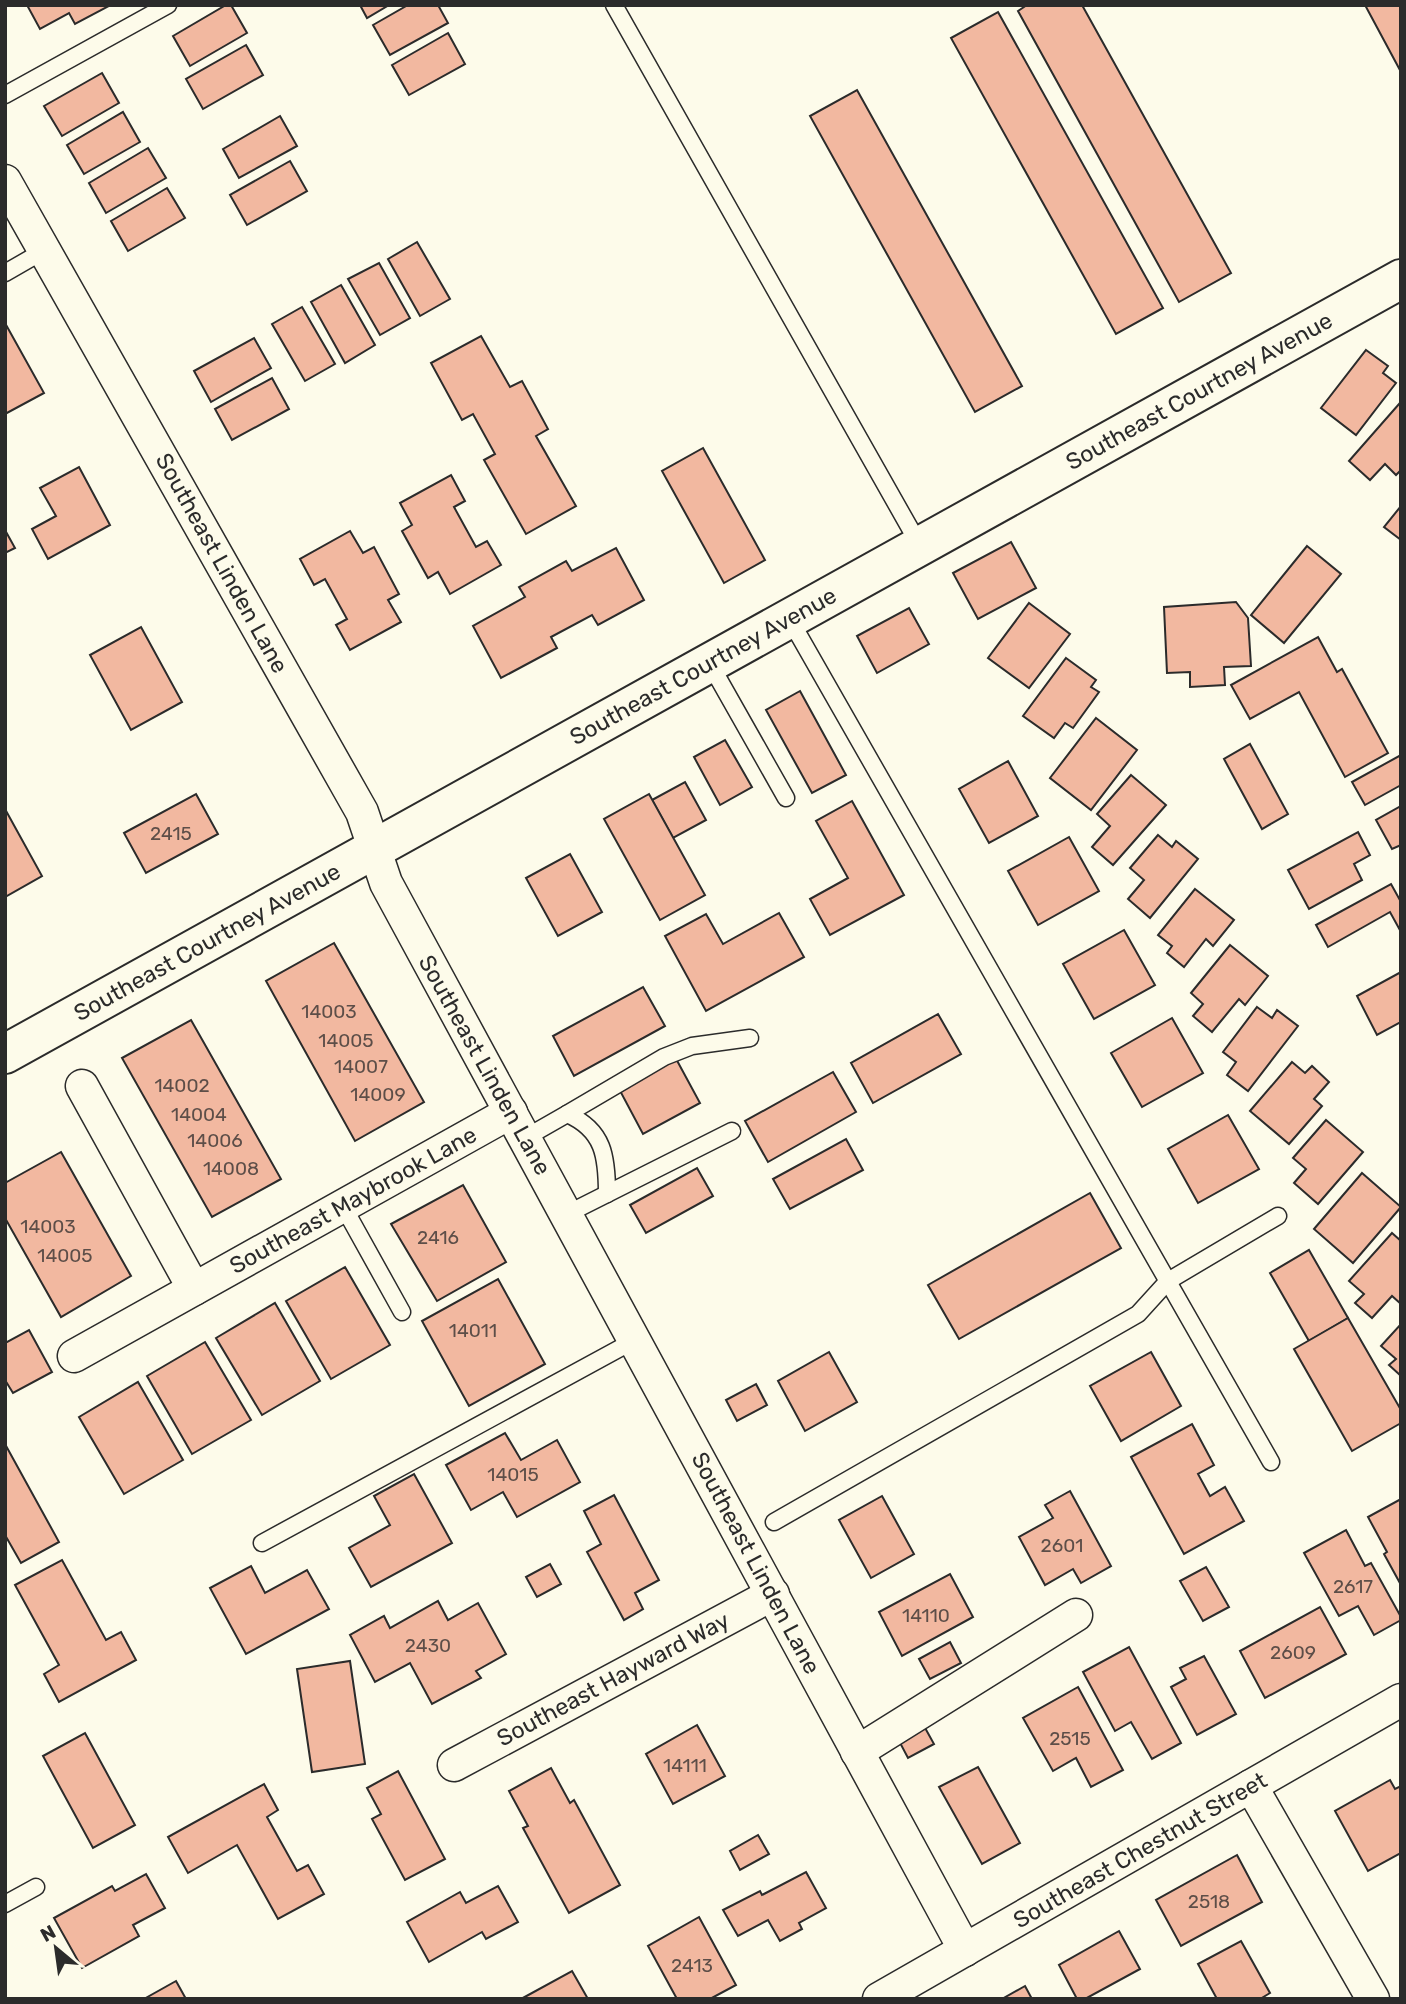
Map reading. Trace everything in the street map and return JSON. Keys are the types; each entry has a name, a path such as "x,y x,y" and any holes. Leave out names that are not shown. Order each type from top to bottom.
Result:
{"street":[{"name":"Southeast Linden Lane","path":"5,181 362,812 386,883 965,1950"},
{"name":"Southeast Courtney Avenue","path":"5,1054 1401,279"},
{"path":"82,1086 194,1289"},
{"name":"Southeast Maybrook Lane","path":"74,1356 343,1206 518,1125"},
{"name":"Southeast Hayward Way","path":"454,1765 772,1594"},
{"path":"857,1752 1076,1615"},
{"name":"Southeast Chestnut Street","path":"879,1999 1401,1700"},
{"path":"1251,1786 1373,1999"}],"lane":[{"path":"5,95 168,5"},
{"path":"614,5 920,546"},
{"path":"5,273 45,250"},
{"path":"789,618 1271,1462"},
{"path":"709,662 786,798"},
{"path":"518,1125 567,1114 664,1057 692,1046 750,1038"},
{"path":"567,1114 580,1120 601,1142 607,1166 607,1194"},
{"path":"567,1214 732,1131"},
{"path":"343,1206 402,1312"},
{"path":"774,1522 1138,1314 1168,1281 1278,1216"},
{"path":"262,1543 635,1340"},
{"path":"5,1905 36,1887"}],"building":[{"path":"27,5 109,6 75,24 69,13 40,29"},
{"path":"226,5 231,5 247,33 190,66 173,36"},
{"path":"360,5 389,5 367,18"},
{"path":"408,5 438,5 448,23 390,55 373,25"},
{"path":"1027,5 1082,5 1231,273 1179,302 1018,11"},
{"path":"1365,5 1401,5 1401,72"},
{"path":"998,12 1163,308 1116,334 951,38"},
{"path":"448,33 465,64 409,95 392,65"},
{"path":"246,45 263,75 203,109 186,79"},
{"path":"102,73 119,103 62,136 44,106"},
{"path":"857,90 1022,386 975,412 810,116"},
{"path":"123,112 140,142 84,174 67,145"},
{"path":"280,116 297,146 239,178 223,149"},
{"path":"148,148 166,178 106,213 89,183"},
{"path":"290,161 307,191 247,225 230,195"},
{"path":"167,188 185,218 128,251 111,221"},
{"path":"417,242 450,299 420,316 388,259"},
{"path":"379,263 410,318 380,335 348,279"},
{"path":"341,285 375,345 345,363 311,302"},
{"path":"302,307 335,364 305,381 272,324"},
{"path":"5,323 44,393 5,414"},
{"path":"481,336 510,387 522,381 548,429 536,436 576,506 526,534 484,460 495,454 473,414 462,420 431,363"},
{"path":"254,338 271,368 211,402 194,371"},
{"path":"1366,350 1388,366 1383,373 1396,383 1356,435 1321,408"},
{"path":"272,378 289,409 232,440 215,409"},
{"path":"1399,404 1401,470 1396,475 1385,464 1370,480 1349,461"},
{"path":"703,448 765,560 724,583 662,471"},
{"path":"79,467 110,525 48,559 32,529 56,516 40,488"},
{"path":"451,475 465,501 454,507 476,547 487,541 501,565 450,594 438,572 428,578 402,531 412,525 400,503"},
{"path":"1401,506 1401,540 1384,527"},
{"path":"5,530 15,548 5,553"},
{"path":"350,531 363,553 374,547 399,594 388,600 401,622 350,650 336,625 347,619 325,579 314,585 300,559"},
{"path":"1011,542 1036,588 978,619 953,573"},
{"path":"1307,546 1341,574 1284,643 1251,615"},
{"path":"616,548 644,600 598,625 592,615 551,637 557,648 501,678 473,626 525,597 519,587 566,561 572,571"},
{"path":"1236,602 1248,618 1251,666 1224,667 1225,685 1190,687 1190,672 1167,673 1164,607"},
{"path":"1029,603 1070,634 1029,688 988,658"},
{"path":"909,608 929,644 877,673 857,636"},
{"path":"141,627 182,702 131,730 90,655"},
{"path":"1318,637 1337,672 1342,669 1388,753 1345,777 1299,692 1250,719 1231,685"},
{"path":"1066,658 1096,680 1091,687 1099,692 1073,728 1065,723 1054,738 1023,716"},
{"path":"800,691 846,775 812,793 766,710"},
{"path":"1096,718 1137,750 1091,810 1050,778"},
{"path":"725,740 752,787 720,805 694,757"},
{"path":"1250,744 1288,814 1262,829 1224,759"},
{"path":"1401,755 1401,785 1365,805 1352,782"},
{"path":"1008,761 1038,816 989,843 959,789"},
{"path":"1131,775 1166,805 1113,865 1092,847 1110,826 1097,814"},
{"path":"685,782 706,820 673,838 652,800"},
{"path":"196,794 218,834 146,873 124,833"},
{"path":"649,794 705,895 660,920 604,819"},
{"path":"852,801 904,895 830,935 810,899 848,878 816,821"},
{"path":"1401,806 1401,845 1392,849 1376,820"},
{"path":"5,809 42,876 5,897"},
{"path":"1358,832 1370,855 1354,864 1362,880 1309,909 1288,870"},
{"path":"1158,835 1172,847 1176,841 1198,859 1150,918 1128,899 1144,880 1130,868"},
{"path":"1069,837 1099,891 1038,925 1008,871"},
{"path":"570,854 602,912 558,936 526,878"},
{"path":"1391,884 1401,902 1401,932 1390,912 1328,947 1316,925"},
{"path":"1195,889 1234,920 1213,946 1206,939 1184,967 1167,953 1172,946 1158,935"},
{"path":"779,913 804,957 706,1011 665,936 706,914 723,944"},
{"path":"1124,930 1155,985 1094,1019 1063,964"},
{"path":"334,943 424,1102 355,1141 266,981"},
{"path":"1230,945 1268,976 1245,1005 1239,999 1212,1032 1193,1016 1203,1004 1191,993"},
{"path":"1401,972 1401,1022 1377,1035 1357,996"},
{"path":"643,987 665,1026 574,1076 553,1036"},
{"path":"1257,1007 1272,1018 1277,1010 1298,1026 1248,1091 1227,1075 1236,1062 1223,1052"},
{"path":"938,1014 961,1054 873,1103 851,1063"},
{"path":"1172,1018 1203,1073 1142,1107 1111,1053"},
{"path":"191,1020 281,1179 212,1217 122,1058"},
{"path":"674,1055 700,1103 643,1134 618,1087"},
{"path":"1292,1062 1305,1073 1312,1066 1329,1082 1314,1099 1322,1106 1289,1144 1250,1111"},
{"path":"833,1072 856,1112 768,1162 745,1121"},
{"path":"1228,1115 1259,1169 1198,1203 1168,1149"},
{"path":"1326,1120 1363,1152 1318,1204 1294,1183 1306,1169 1293,1158"},
{"path":"846,1139 863,1170 790,1209 773,1179"},
{"path":"61,1152 131,1276 61,1317 5,1218 5,1183"},
{"path":"697,1168 713,1196 646,1233 630,1205"},
{"path":"1362,1173 1401,1207 1353,1263 1314,1229"},
{"path":"463,1185 506,1262 437,1301 391,1224"},
{"path":"1090,1193 1121,1248 959,1339 928,1285"},
{"path":"1392,1233 1401,1241 1401,1304 1392,1296 1372,1318 1355,1303 1364,1294 1349,1281"},
{"path":"1309,1250 1348,1318 1309,1341 1270,1273"},
{"path":"345,1267 390,1345 331,1379 286,1301"},
{"path":"498,1279 545,1364 469,1406 422,1321"},
{"path":"275,1303 320,1381 262,1415 216,1338"},
{"path":"1348,1318 1401,1410 1401,1423 1352,1451 1294,1349"},
{"path":"1401,1324 1401,1376 1389,1365 1396,1359 1381,1346"},
{"path":"29,1330 52,1372 13,1393 5,1380 5,1343"},
{"path":"205,1342 251,1420 192,1454 147,1376"},
{"path":"829,1352 857,1402 805,1431 778,1381"},
{"path":"1151,1352 1181,1406 1121,1441 1090,1386"},
{"path":"138,1382 183,1460 124,1494 79,1417"},
{"path":"756,1384 767,1405 737,1421 726,1400"},
{"path":"1192,1424 1214,1465 1198,1474 1210,1496 1225,1487 1244,1521 1184,1554 1131,1457"},
{"path":"505,1433 521,1460 557,1440 580,1482 517,1517 503,1492 471,1510 446,1465"},
{"path":"5,1444 59,1542 21,1563 5,1535"},
{"path":"414,1474 452,1543 371,1587 349,1548 390,1525 374,1496"},
{"path":"1070,1491 1111,1566 1081,1583 1073,1569 1045,1585 1019,1537 1053,1518 1045,1505"},
{"path":"614,1495 659,1580 635,1593 643,1609 624,1620 587,1552 601,1544 584,1511"},
{"path":"882,1496 914,1554 871,1578 839,1520"},
{"path":"1401,1499 1401,1585 1368,1517"},
{"path":"1346,1530 1365,1566 1371,1563 1401,1617 1401,1620 1374,1635 1358,1606 1339,1616 1304,1553"},
{"path":"62,1560 106,1640 121,1632 136,1660 59,1702 44,1674 59,1665 15,1585"},
{"path":"550,1564 561,1584 537,1597 526,1577"},
{"path":"251,1566 265,1593 307,1570 329,1609 246,1654 210,1588"},
{"path":"1206,1567 1229,1607 1203,1621 1180,1581"},
{"path":"950,1574 973,1617 902,1656 879,1612"},
{"path":"438,1601 448,1620 478,1603 506,1654 476,1671 481,1678 432,1704 410,1663 375,1682 350,1635 384,1616 390,1628"},
{"path":"1320,1607 1346,1654 1265,1698 1240,1651"},
{"path":"950,1642 961,1663 930,1679 919,1659"},
{"path":"1129,1647 1181,1743 1152,1759 1131,1722 1115,1731 1083,1672"},
{"path":"1204,1656 1236,1714 1197,1735 1171,1687 1186,1679 1180,1668"},
{"path":"350,1661 365,1764 312,1772 297,1669"},
{"path":"1078,1687 1123,1770 1091,1787 1076,1758 1053,1771 1023,1718"},
{"path":"697,1725 725,1776 673,1804 646,1754"},
{"path":"924,1726 934,1744 908,1758 898,1739"},
{"path":"85,1733 135,1825 93,1848 43,1756"},
{"path":"978,1767 1020,1843 982,1864 939,1787"},
{"path":"551,1768 570,1803 574,1800 620,1885 569,1913 523,1828 528,1826 509,1791"},
{"path":"398,1771 445,1859 405,1880 372,1819 381,1814 367,1788"},
{"path":"1390,1780 1395,1789 1401,1786 1401,1853 1368,1871 1335,1811"},
{"path":"264,1784 278,1810 267,1817 297,1871 308,1865 324,1894 278,1919 237,1845 188,1873 168,1837"},
{"path":"758,1835 769,1854 740,1870 730,1851"},
{"path":"1237,1855 1262,1902 1181,1946 1156,1900"},
{"path":"806,1872 826,1908 799,1923 802,1929 780,1941 768,1920 738,1936 723,1910 760,1891 762,1895"},
{"path":"146,1874 165,1908 133,1925 139,1936 82,1968 54,1918 112,1886 115,1891"},
{"path":"498,1886 518,1922 486,1939 482,1932 429,1962 407,1922 460,1892 466,1903"},
{"path":"699,1917 736,1985 710,1999 677,1999 648,1946"},
{"path":"1119,1931 1140,1969 1085,1999 1077,1999 1059,1965"},
{"path":"1241,1941 1270,1993 1260,1999 1217,1999 1198,1964"},
{"path":"572,1971 588,1999 521,1999"},
{"path":"176,1981 186,1999 144,1999"},
{"path":"1025,1986 1032,1999 1002,1999"}]}
